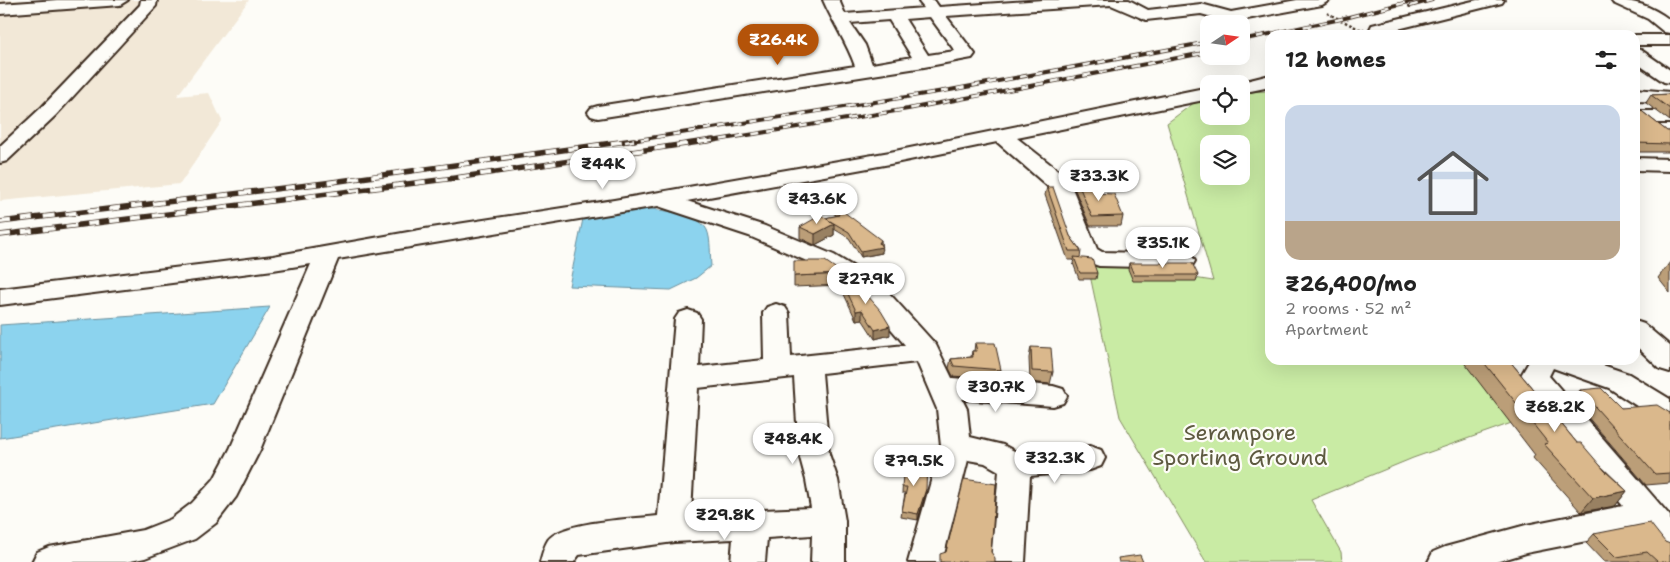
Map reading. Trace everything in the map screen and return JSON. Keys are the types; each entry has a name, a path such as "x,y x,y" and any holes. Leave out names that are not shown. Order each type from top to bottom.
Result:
{"street":[{"path":"0,9 120,0"},
{"path":"0,157 56,104 148,6 149,0"},
{"path":"831,0 839,19 856,45 865,70"},
{"path":"839,19 894,15 930,6 1111,0 1121,2 1146,16 1201,9 1231,17 1322,0 1337,9"},
{"path":"1389,30 1496,0"},
{"path":"1627,0 1662,16 1670,28"},
{"path":"973,5 989,26"},
{"path":"598,112 966,54 930,6"},
{"path":"894,15 924,62"},
{"path":"1642,40 1670,40"},
{"path":"1642,40 1670,52"},
{"path":"1640,57 1670,78"},
{"path":"1250,84 1265,82"},
{"path":"0,297 273,263 658,199 890,158 1200,95"},
{"path":"1640,95 1663,96"},
{"path":"1640,113 1670,117"},
{"path":"1640,113 1670,133"},
{"path":"1000,135 1051,176 1062,188 1082,244 1086,252 1092,257 1099,259 1183,261"},
{"path":"1640,164 1670,165"},
{"path":"658,199 684,209 757,231 825,260 870,288 926,352 952,409 956,446 925,562"},
{"path":"49,562 145,544 183,529 204,513 225,488 245,450 328,253"},
{"path":"776,313 793,367 822,480 829,521 828,562"},
{"path":"674,528 688,319"},
{"path":"1640,335 1670,362"},
{"path":"685,379 926,352"},
{"path":"1541,365 1534,378 1670,540"},
{"path":"1573,365 1619,380 1670,413"},
{"path":"942,387 1053,396"},
{"path":"956,446 992,453 1015,465 1090,458"},
{"path":"1008,562 1015,465"},
{"path":"1445,562 1526,539 1648,515"},
{"path":"557,562 561,549 571,542 674,528 829,521"},
{"path":"748,562 751,524"}],"path":[{"path":"1337,9 1326,12 1359,29 1367,30"}],"shaded area":[{"path":"0,0 249,0 177,96 209,93 222,121 180,184 0,201"}],"green space":[{"name":"Serampore Sporting Ground","path":"1265,91 1265,365 1478,365 1520,420 1413,458 1311,500 1341,552 1342,562 1206,562 1120,417 1087,261 1213,281 1167,123 1200,98 1200,125 1250,125 1250,92"}],"water":[{"path":"622,207 669,211 692,218 701,223 708,234 711,266 696,278 671,290 569,286 583,219 595,212"},
{"path":"270,307 213,404 0,438 0,325"}],"building":[{"path":"1670,94 1670,109 1651,95"},
{"path":"1640,110 1667,131 1670,131 1670,144 1640,143"},
{"path":"1077,181 1091,181 1096,193 1114,194 1123,216 1092,217"},
{"path":"1047,187 1053,187 1070,236 1081,251 1069,251"},
{"path":"832,203 881,240 879,243 882,247 861,251 849,232 825,218 839,215"},
{"path":"821,215 834,224 815,234 800,227"},
{"path":"1074,257 1092,259 1097,273 1080,273"},
{"path":"794,261 825,261 844,274 794,276"},
{"path":"1129,263 1192,263 1198,275 1134,275"},
{"path":"849,280 860,287 881,311 890,326 875,330 862,310 856,311 842,281"},
{"path":"975,343 995,343 1001,370 954,366 951,359 973,357 972,351 977,351"},
{"path":"1031,347 1051,348 1053,372 1032,371"},
{"path":"1486,365 1513,365 1577,443 1581,443 1605,471 1627,491 1593,498 1544,444 1548,443"},
{"path":"1601,388 1621,408 1657,405 1670,413 1670,473 1655,474 1580,390"},
{"path":"904,463 927,465 926,489 918,514 902,511 907,487 902,487"},
{"path":"964,479 996,484 991,552 995,562 940,562 940,554 946,552"},
{"path":"1650,523 1665,542 1670,544 1670,562 1658,562 1647,552 1617,557 1594,534"},
{"path":"1140,555 1143,562 1119,562 1118,558"}],"railway":[{"path":"1289,30 1416,0"},
{"path":"1410,6 1432,0"},
{"path":"1250,38 1265,35"},
{"path":"625,142 950,90 1200,44"},
{"path":"705,142 908,109 1200,54"},
{"path":"0,222 325,183 634,140"},
{"path":"0,235 455,178 713,140"}]}
